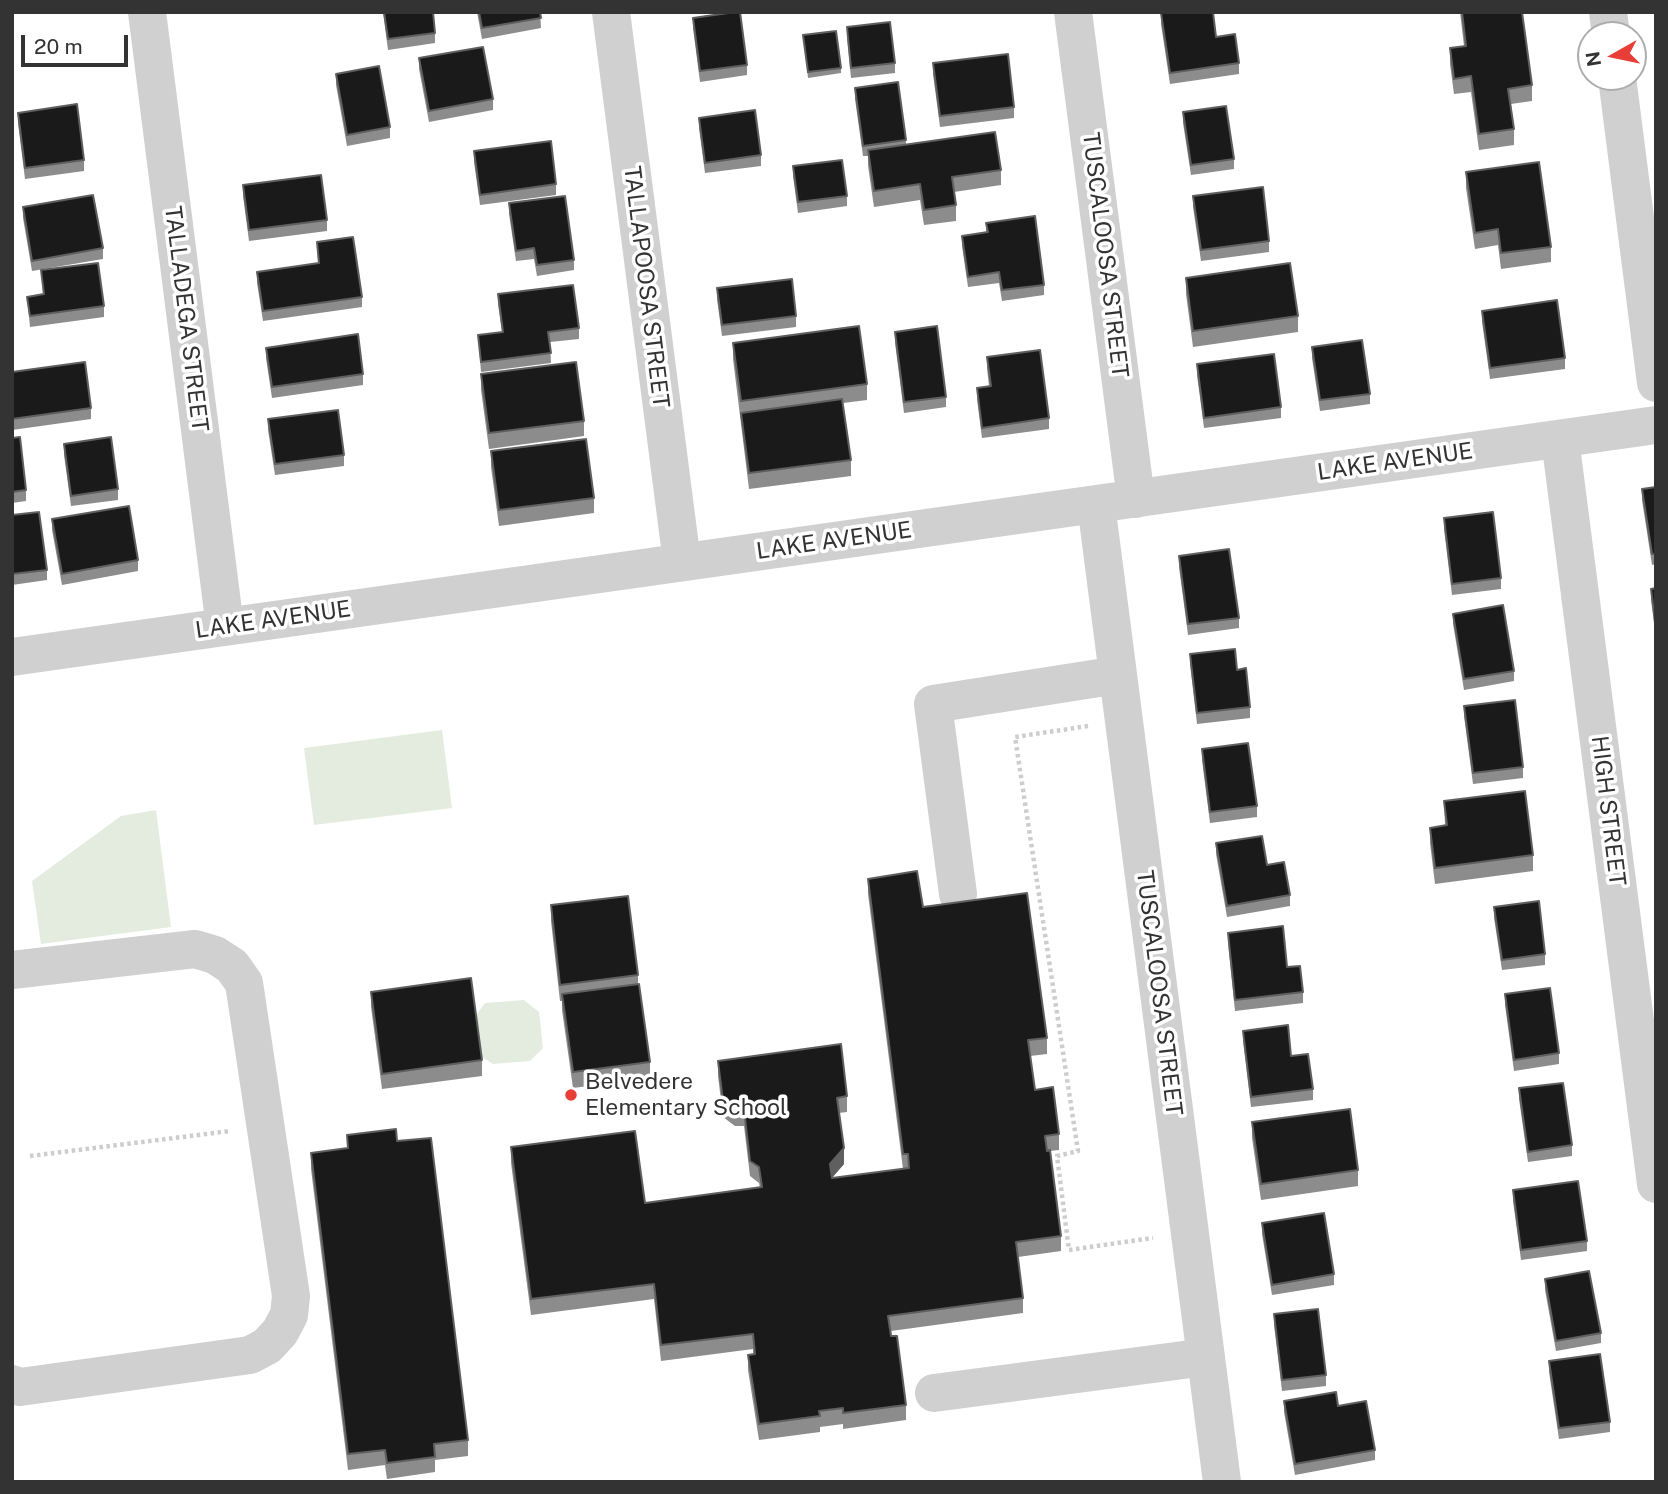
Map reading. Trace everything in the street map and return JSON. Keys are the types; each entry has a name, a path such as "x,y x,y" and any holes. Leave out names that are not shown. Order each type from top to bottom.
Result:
{"street":[{"name":"TALLADEGA STREET","path":"147,12 225,627"},
{"name":"TALLAPOOSA STREET","path":"611,12 682,562"},
{"name":"TUSCALOOSA STREET","path":"1073,12 1136,499"},
{"path":"1619,91 1656,383"},
{"name":"LAKE AVENUE","path":"12,657 1656,425"},
{"name":"HIGH STREET","path":"1560,439 1656,1184"},
{"name":"TUSCALOOSA STREET","path":"1096,504 1222,1482"},
{"path":"958,894 933,704 1118,675"},
{"path":"12,970 195,949 215,955 232,966 244,983 291,1296 289,1315 280,1332 267,1346 250,1355 20,1387 12,1384"},
{"path":"934,1393 1206,1357"}],"path":[{"path":"1091,726 1015,737 1079,1151 1057,1156 1069,1250 1154,1238"},
{"path":"30,1156 265,1126"}],"shaded area":[{"path":"442,730 452,808 314,825 304,748"},
{"path":"156,810 171,927 41,944 32,881 121,816"},
{"path":"524,1000 539,1012 543,1048 530,1061 493,1064 479,1055 474,1018 485,1003"}],"building":[{"path":"384,12 433,12 435,33 388,39"},
{"path":"479,12 540,12 541,18 482,28"},
{"path":"740,12 747,65 700,71 693,18"},
{"path":"1213,12 1216,37 1235,34 1239,63 1170,73 1161,13"},
{"path":"1462,12 1522,12 1532,85 1508,89 1514,129 1479,134 1471,76 1454,79 1450,48 1466,46"},
{"path":"890,22 895,63 851,68 847,27"},
{"path":"836,31 841,68 808,72 803,35"},
{"path":"483,47 493,99 429,111 419,58"},
{"path":"1008,54 1014,107 940,116 933,63"},
{"path":"379,66 390,127 347,135 336,74"},
{"path":"898,82 906,140 863,146 855,88"},
{"path":"77,104 84,160 25,168 18,113"},
{"path":"1226,106 1234,159 1191,165 1183,112"},
{"path":"755,110 761,155 705,163 699,118"},
{"path":"995,132 1001,170 952,177 956,205 924,210 920,184 874,191 868,150"},
{"path":"551,141 556,184 480,195 474,151"},
{"path":"842,160 847,196 798,202 793,166"},
{"path":"1539,162 1551,247 1501,253 1498,229 1475,233 1466,172"},
{"path":"321,175 327,220 249,230 243,185"},
{"path":"1263,187 1269,241 1201,250 1193,196"},
{"path":"93,195 103,248 32,261 23,207"},
{"path":"565,196 574,260 537,265 534,248 516,251 509,203"},
{"path":"1035,216 1044,285 1002,290 999,272 968,277 962,236 988,232 986,223"},
{"path":"353,237 362,297 263,311 257,272 319,263 317,242"},
{"path":"98,263 104,306 30,316 27,297 44,294 41,270"},
{"path":"1290,263 1298,316 1193,331 1186,278"},
{"path":"792,279 796,316 722,325 717,288"},
{"path":"573,285 579,328 548,332 551,353 481,362 478,335 503,332 498,294"},
{"path":"1557,300 1565,358 1490,368 1482,311"},
{"path":"859,326 867,384 741,401 733,343"},
{"path":"937,326 946,397 904,402 895,332"},
{"path":"358,334 363,374 272,387 266,348"},
{"path":"1362,340 1370,394 1320,400 1312,347"},
{"path":"1040,350 1049,418 982,428 977,388 991,386 987,357"},
{"path":"1274,354 1281,407 1204,418 1197,364"},
{"path":"85,362 91,408 12,419 12,372"},
{"path":"576,362 584,421 489,433 481,374"},
{"path":"842,399 851,460 749,473 741,413"},
{"path":"338,410 344,455 275,464 268,419"},
{"path":"20,437 26,490 12,492 12,438"},
{"path":"111,437 118,489 71,496 64,444"},
{"path":"586,439 594,498 499,510 491,451"},
{"path":"1656,487 1656,554 1652,554 1642,489"},
{"path":"129,506 138,560 62,574 52,519"},
{"path":"39,512 47,570 12,574 12,515"},
{"path":"1493,512 1501,578 1452,584 1444,518"},
{"path":"1229,549 1239,618 1188,624 1179,556"},
{"path":"1656,588 1656,629 1651,589"},
{"path":"1503,605 1514,671 1464,679 1453,614"},
{"path":"1235,649 1237,670 1246,668 1250,707 1197,713 1190,654"},
{"path":"1515,700 1523,767 1473,773 1464,706"},
{"path":"1248,743 1257,806 1210,812 1202,749"},
{"path":"1525,791 1533,855 1435,868 1430,828 1447,825 1444,801"},
{"path":"1262,836 1267,865 1284,862 1290,895 1227,906 1216,843"},
{"path":"917,871 923,907 1027,893 1047,1038 1028,1040 1035,1090 1053,1087 1059,1134 1045,1136 1047,1151 1050,1150 1061,1236 1016,1242 1023,1298 888,1316 891,1336 897,1336 906,1405 843,1413 843,1408 819,1411 820,1416 759,1424 748,1355 755,1354 753,1334 661,1345 654,1284 531,1299 511,1147 635,1131 645,1203 762,1187 759,1167 750,1161 744,1110 735,1111 723,1101 718,1061 841,1044 847,1096 837,1098 844,1148 830,1164 832,1178 909,1168 908,1154 903,1154 868,879"},
{"path":"628,896 638,975 560,985 551,905"},
{"path":"1539,901 1545,954 1502,960 1494,907"},
{"path":"1283,926 1287,967 1300,966 1303,992 1235,1000 1228,933"},
{"path":"471,978 482,1060 382,1074 371,992"},
{"path":"639,984 650,1062 573,1072 562,994"},
{"path":"1550,988 1559,1053 1514,1060 1505,994"},
{"path":"1288,1025 1291,1056 1308,1054 1313,1089 1251,1097 1243,1031"},
{"path":"1563,1083 1572,1145 1528,1152 1519,1088"},
{"path":"1350,1109 1358,1170 1261,1184 1252,1122"},
{"path":"396,1129 397,1141 431,1138 468,1440 434,1444 435,1457 387,1463 385,1450 348,1454 311,1153 348,1148 347,1135"},
{"path":"1578,1181 1587,1241 1521,1250 1513,1190"},
{"path":"1324,1213 1334,1274 1272,1285 1262,1223"},
{"path":"1589,1271 1601,1333 1556,1341 1545,1279"},
{"path":"1318,1309 1326,1375 1282,1380 1274,1314"},
{"path":"1600,1354 1610,1422 1559,1428 1549,1361"},
{"path":"1336,1392 1338,1406 1366,1401 1375,1450 1295,1464 1284,1401"}],"place":[{"name":"Belvedere Elementary School","path":"571,1095"}]}
